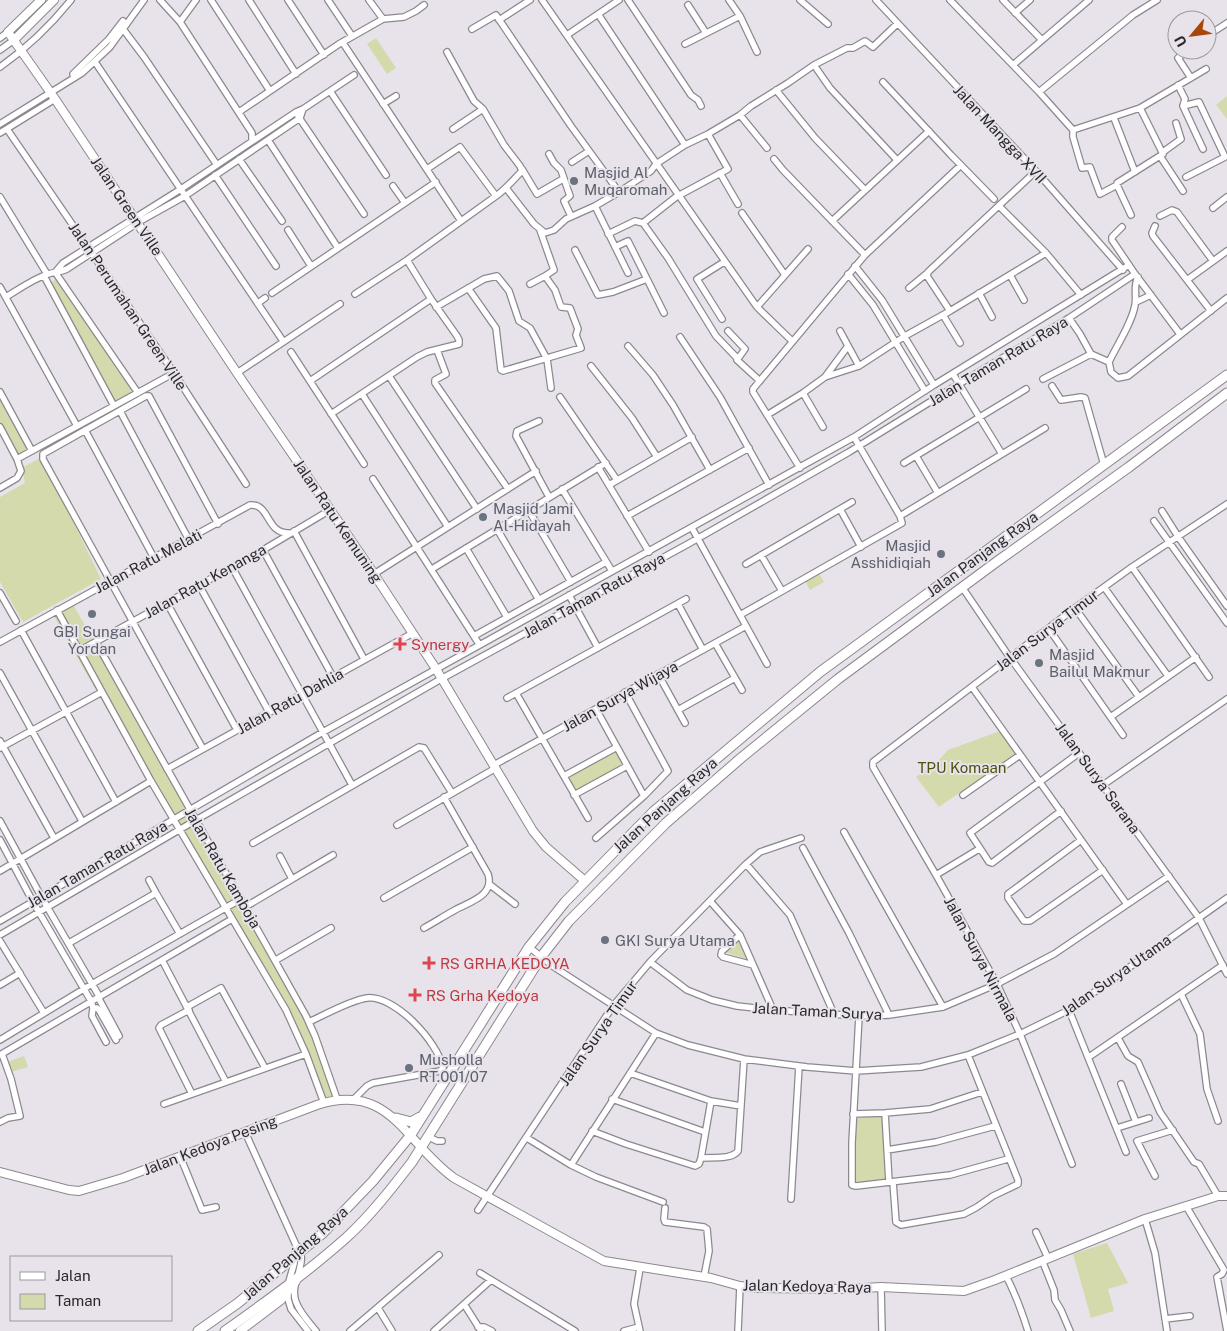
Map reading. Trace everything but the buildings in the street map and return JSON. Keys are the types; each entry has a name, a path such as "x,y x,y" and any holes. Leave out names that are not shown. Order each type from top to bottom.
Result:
{"main road":[{"name":"Jalan Panjang Raya","path":"198,1331 238,1303 298,1251 323,1233 373,1181 422,1115 528,948 554,915 653,812 820,672 1227,375"},
{"name":"Jalan Panjang Raya","path":"226,1331 288,1289 347,1236 394,1185 420,1148 541,957 569,921 666,823 705,788 838,679 1129,467 1227,393"},
{"path":"776,708 779,718 786,721"},
{"path":"763,720 770,727 771,733"},
{"path":"396,1118 411,1122 422,1115"}],"street":[{"path":"0,38 40,0"},
{"path":"0,50 14,40 54,0"},
{"path":"0,67 22,51 51,24 71,0"},
{"path":"0,133 53,96 92,62 120,31 144,0"},
{"path":"160,0 180,22 252,132 252,140"},
{"path":"180,22 196,0"},
{"path":"211,0 270,91"},
{"path":"249,0 296,74"},
{"path":"288,0 324,55"},
{"path":"328,0 352,36"},
{"path":"369,0 383,19"},
{"path":"499,20 530,0"},
{"path":"542,0 757,308 792,341"},
{"path":"566,36 619,0"},
{"path":"628,0 691,95 698,100 701,106"},
{"path":"729,0 740,16 757,52"},
{"path":"800,0 828,24"},
{"name":"Jalan Mangga XVII","path":"876,0 1036,171 1122,270"},
{"path":"950,0 1073,130 1073,138 1082,168 1090,167 1100,194 1117,185 1117,183 1162,154 1181,139 1176,123"},
{"path":"1003,0 1042,40"},
{"path":"1015,13 1030,0"},
{"path":"1013,65 1089,0"},
{"path":"1039,92 1133,15 1157,0"},
{"path":"239,112 352,36 383,19 404,17 416,12 424,5"},
{"path":"688,5 706,33"},
{"path":"598,14 685,145"},
{"path":"472,29 495,15 619,192"},
{"path":"685,44 740,16"},
{"path":"120,31 122,21"},
{"path":"540,230 550,233 571,216 596,206 651,171 656,164 685,145 740,115 814,65 865,41 873,47 897,24"},
{"path":"120,31 144,57 217,165"},
{"name":"Jalan Green Ville","path":"8,32 53,96 237,373"},
{"path":"343,43 461,221"},
{"path":"447,52 474,101 483,109 504,145 522,169 537,194 563,179"},
{"path":"1179,60 1191,78"},
{"path":"92,62 181,189 283,341"},
{"path":"814,65 830,88 897,160"},
{"path":"1073,130 1140,108 1206,69"},
{"path":"6,297 45,275 67,270 252,140 296,112 303,110 354,75"},
{"path":"884,82 994,199"},
{"path":"1178,85 1185,99 1183,106 1203,149"},
{"path":"776,90 815,138 865,190"},
{"path":"330,91 386,175"},
{"path":"0,124 53,96"},
{"path":"383,104 396,96"},
{"path":"1183,106 1199,102 1225,158 1186,177"},
{"path":"1140,108 1162,154 1183,190"},
{"path":"453,129 483,109"},
{"path":"56,271 63,263 88,247 136,220 185,196 300,118 303,110"},
{"path":"296,112 364,214"},
{"path":"740,115 767,148"},
{"path":"1114,118 1134,172"},
{"name":"Jalan Perumahan Green Ville","path":"6,129 174,373 246,484"},
{"path":"832,221 929,131"},
{"path":"252,132 262,134"},
{"path":"608,234 635,221 643,222 679,195 727,170 728,167 708,134"},
{"path":"268,140 338,248"},
{"path":"427,169 460,147 496,196"},
{"path":"572,162 589,151"},
{"path":"549,154 561,170 570,196 564,201 571,216"},
{"path":"239,159 282,221"},
{"path":"774,159 865,255"},
{"path":"800,468 753,390 865,255 961,165"},
{"path":"355,294 407,260 496,196 506,188 522,169"},
{"path":"909,288 1036,171"},
{"path":"720,173 738,204"},
{"path":"216,175 276,266"},
{"path":"272,293 436,182"},
{"path":"1117,185 1131,215"},
{"path":"393,186 404,203"},
{"path":"506,188 540,230 554,270 530,284"},
{"path":"0,197 45,275 114,406"},
{"path":"1213,208 1227,197"},
{"path":"596,206 628,273"},
{"path":"999,206 1046,253 1081,295"},
{"path":"1160,216 1172,210 1177,212 1213,261"},
{"path":"742,213 785,275"},
{"path":"643,222 668,258 716,336 737,358 737,361 760,381"},
{"path":"1155,226 1152,233 1153,236 1211,311"},
{"path":"1122,227 1112,238 1136,276 1180,334"},
{"path":"288,230 311,266"},
{"path":"615,247 628,241 664,312"},
{"path":"757,308 808,249"},
{"path":"575,250 598,295 613,292 647,279"},
{"path":"1188,280 1227,250"},
{"path":"825,376 858,366 1046,253"},
{"path":"331,414 417,357 457,346 460,342 407,260"},
{"path":"722,319 697,279 724,262"},
{"name":"Jalan Taman Ratu Raya","path":"0,935 195,819 328,743 438,674 479,644 692,529 800,468 856,441 934,385 1129,265"},
{"name":"Jalan Taman Ratu Raya","path":"855,266 882,300 934,385"},
{"path":"56,271 138,393"},
{"name":"Jalan Taman Ratu Raya","path":"848,274 873,305 925,391"},
{"path":"926,274 960,343"},
{"path":"1010,275 1024,300"},
{"path":"468,288 496,328 502,371 504,372 580,348 573,310 561,307 555,290 545,276"},
{"path":"1136,276 1136,302 1132,315 1109,362 1114,376 1118,378 1123,378 1227,298"},
{"name":"Jalan Taman Ratu Raya","path":"0,921 324,734 574,604 696,537 856,441 1069,318 1136,276"},
{"path":"436,307 489,277 500,278 509,291 519,322 530,328 547,359 551,388"},
{"path":"0,287 77,426"},
{"path":"979,294 992,317"},
{"path":"1136,302 1151,295"},
{"path":"258,303 265,298"},
{"path":"310,381 431,299"},
{"path":"237,373 340,304"},
{"path":"1069,318 1091,354 1109,362"},
{"path":"728,330 745,349 737,358"},
{"path":"840,331 858,366"},
{"path":"680,337 720,397 769,485"},
{"path":"628,346 658,383 710,470"},
{"path":"767,415 803,393 825,376 848,346"},
{"path":"437,350 446,374 435,380 435,384 508,489"},
{"path":"290,352 364,464"},
{"path":"1043,379 1091,354"},
{"path":"592,366 632,418 656,457"},
{"path":"17,459 174,373"},
{"name":"Jalan Ratu Kemuning","path":"237,373 374,574 438,674"},
{"path":"953,374 1002,454"},
{"path":"389,376 477,509"},
{"path":"1052,386 1060,400 1082,396 1084,398 1104,466"},
{"path":"904,463 1026,389"},
{"path":"0,392 32,451"},
{"path":"803,393 823,427"},
{"path":"362,394 448,527"},
{"path":"203,749 42,456 44,453 146,396 150,397 218,524"},
{"path":"560,397 617,480"},
{"path":"120,411 189,540"},
{"path":"539,420 517,431 516,434 549,497"},
{"path":"900,516 1046,428"},
{"path":"85,430 154,558"},
{"path":"0,488 20,475 21,468 1,431"},
{"path":"609,485 692,437"},
{"path":"740,615 901,524 900,516 856,441"},
{"path":"627,516 749,448"},
{"path":"916,456 938,493"},
{"path":"432,569 606,463"},
{"path":"598,467 649,552"},
{"path":"374,574 536,471"},
{"path":"373,479 479,644"},
{"path":"562,489 612,571"},
{"path":"746,564 852,502"},
{"name":"Jalan Surya Timur","path":"873,762 1075,608 1132,567 1179,538 1227,504"},
{"name":"Jalan Ratu Melati","path":"0,642 189,540 246,507 255,505 263,510 275,529 283,534 292,532"},
{"path":"528,509 571,582"},
{"path":"840,509 861,547"},
{"name":"Jalan Ratu Kenanga","path":"79,651 263,550 330,510"},
{"path":"1162,511 1227,606"},
{"path":"1154,521 1227,623"},
{"path":"497,529 539,600"},
{"path":"692,529 767,664"},
{"path":"292,532 364,659"},
{"path":"466,548 507,617"},
{"path":"263,550 333,677"},
{"path":"761,555 782,592"},
{"path":"474,636 606,562"},
{"path":"232,567 352,785"},
{"path":"1132,567 1209,677"},
{"path":"199,585 269,712"},
{"name":"Jalan Surya Sarana","path":"962,587 1010,657 1199,918 1227,974"},
{"path":"1104,587 1168,676"},
{"path":"1210,598 1218,592"},
{"path":"0,593 16,622"},
{"path":"569,595 598,648"},
{"path":"508,698 686,599"},
{"path":"167,603 237,730"},
{"path":"678,604 703,650"},
{"path":"1075,608 1138,697"},
{"name":"Jalan Ratu Kamboja","path":"57,610 151,781 286,1010 306,1054 324,1103"},
{"name":"Jalan Surya Wijaya","path":"397,824 542,738 746,626"},
{"path":"1049,629 1112,716 1123,735"},
{"path":"21,630 116,802"},
{"name":"Jalan Ratu Dahlia","path":"167,769 412,633"},
{"name":"Jalan Ratu Kamboja","path":"96,642 310,1022 336,1099"},
{"path":"716,643 742,690"},
{"path":"1112,716 1196,657"},
{"path":"0,673 82,821"},
{"path":"438,674 539,839 585,882"},
{"path":"658,674 685,723"},
{"path":"678,710 735,678"},
{"path":"972,687 1126,903"},
{"path":"54,838 1,745 102,692"},
{"path":"596,838 644,796 668,770 625,692"},
{"path":"516,693 588,818"},
{"path":"1104,785 1227,699"},
{"path":"596,709 644,796"},
{"path":"253,843 352,785 422,747 452,793"},
{"path":"564,776 617,747"},
{"path":"1061,811 992,863 989,862 970,835 971,831 1079,752"},
{"path":"963,795 1020,754"},
{"name":"Jalan Surya Nirmala","path":"873,762 873,767 997,984 1020,1034 1072,1164"},
{"path":"574,795 627,766"},
{"path":"0,871 151,781"},
{"path":"424,928 457,908 471,904 478,899 490,880 444,797"},
{"path":"0,821 92,984 117,1038 99,1010 92,1005 0,840"},
{"path":"844,832 943,1008"},
{"name":"Jalan Surya Timur","path":"478,1210 613,1006 650,962 760,852 801,838"},
{"path":"1081,840 1008,894 1008,898 1024,921 1030,921 1103,870"},
{"path":"384,898 473,847"},
{"path":"803,848 849,933 889,1015"},
{"path":"936,875 979,849"},
{"path":"245,907 333,854"},
{"path":"280,856 292,879"},
{"path":"746,864 790,915 834,1014"},
{"name":"Jalan Taman Surya","path":"650,962 687,990 712,1000 737,1006 859,1016 889,1015 943,1008 997,984 1054,954 1126,903 1169,876"},
{"path":"149,880 180,934"},
{"path":"488,884 516,904"},
{"path":"69,943 156,893"},
{"name":"Jalan Surya Utama","path":"528,948 656,1033 688,1045 744,1058 799,1066 856,1070 921,1067 968,1055 1020,1034 1069,1010 1227,898"},
{"path":"0,1040 83,989 241,899"},
{"path":"710,901 740,935 773,1010"},
{"path":"0,1122 8,1118 20,1116 11,1080 1,1055 92,1005 99,997 232,919"},
{"path":"276,960 331,928"},
{"path":"740,935 721,954 723,957 753,965"},
{"path":"0,941 44,1013"},
{"path":"162,960 226,1082"},
{"path":"1088,1057 1223,965"},
{"path":"0,985 20,973"},
{"path":"192,1094 159,1028 160,1025 221,988 265,1068"},
{"path":"1181,994 1200,1034 1208,1089 1218,1121"},
{"path":"310,1022 335,1009 366,998 382,1000 418,1026 426,1034 440,1057 442,1068 439,1072 373,1083 354,1099"},
{"path":"92,1005 92,1016 106,1042"},
{"path":"1069,1010 1126,1152"},
{"path":"859,1016 853,1114 852,1185 950,1175 1008,1159"},
{"path":"571,1165 656,1033"},
{"path":"1118,1038 1128,1056 1138,1062 1158,1106 1194,1162 1199,1164 1218,1196"},
{"path":"164,1104 306,1054"},
{"path":"885,1113 887,1150 897,1224 901,1225 964,1214 993,1196 1016,1185 1018,1182 968,1055"},
{"path":"702,1158 726,1157 737,1153 744,1058"},
{"path":"791,1199 799,1066"},
{"path":"630,1073 711,1101 741,1106"},
{"path":"1121,1084 1136,1122"},
{"path":"853,1114 930,1109 982,1092"},
{"name":"Jalan Kedoya Pesing","path":"0,1172 79,1191 123,1178 336,1099 354,1099 370,1104 396,1118 406,1137"},
{"path":"612,1099 705,1132"},
{"path":"592,1131 695,1166 702,1158 711,1101"},
{"path":"1117,1128 1149,1118"},
{"path":"887,1150 936,1142 995,1126"},
{"path":"1155,1176 1137,1141 1173,1130"},
{"path":"245,1132 298,1251 301,1267 294,1292 296,1304 316,1331"},
{"path":"427,1136 437,1141 442,1141"},
{"name":"Jalan Kedoya Raya","path":"406,1137 442,1170 604,1262 704,1277 740,1286 758,1288 846,1289 881,1287 964,1291 1006,1276 1145,1219 1218,1196 1227,1196"},
{"path":"527,1138 571,1165 664,1205 665,1222 704,1227 706,1229 709,1251 704,1277"},
{"path":"180,1156 202,1210 216,1207"},
{"path":"1186,1206 1224,1270 1217,1277 1226,1331"},
{"path":"1145,1219 1155,1253 1167,1331"},
{"path":"1036,1232 1054,1290 1055,1300 1070,1331"},
{"path":"298,1251 288,1289 291,1309 308,1331"},
{"path":"350,1331 439,1254"},
{"path":"624,1331 640,1329 634,1304 640,1268"},
{"path":"480,1273 575,1331"},
{"path":"1006,1276 1014,1291 1028,1331"},
{"path":"436,1330 491,1280"},
{"path":"738,1331 740,1286"},
{"path":"881,1287 882,1331"},
{"name":"Jalan Panjang Raya","path":"240,1331 288,1289"},
{"path":"464,1304 479,1329 484,1327 492,1331"},
{"path":"378,1308 392,1331"},
{"path":"1165,1319 1190,1316"}],"green space":[{"path":"376,38 396,68 387,74 367,44"},
{"path":"1227,96 1227,119 1216,105"},
{"path":"58,276 135,392 114,403 49,286"},
{"path":"0,400 30,455 19,461 0,427"},
{"path":"42,457 101,579 23,622 0,582 0,497 25,483 22,468"},
{"path":"816,568 824,582 810,590 802,576"},
{"path":"71,601 309,1023 339,1094 320,1101 293,1027 166,814 51,611"},
{"name":"TPU Komaan","path":"1000,731 1015,754 939,807 916,777 938,761 948,750"},
{"path":"614,749 623,766 576,792 566,775"},
{"path":"738,940 746,959 725,952"},
{"path":"24,1056 28,1067 11,1072 7,1062"},
{"path":"883,1115 885,1179 855,1182 855,1119"},
{"path":"1107,1243 1128,1283 1108,1289 1114,1311 1091,1318 1073,1254"}],"place":[{"name":"Masjid Al Muqaromah","path":"574,181"},
{"name":"Masjid Jami Al-Hidayah","path":"483,517"},
{"name":"Masjid Asshidiqiah","path":"941,554"},
{"name":"GBI Sungai Yordan","path":"92,614"},
{"name":"Synergy","path":"400,644"},
{"name":"Masjid Bailul Makmur","path":"1039,663"},
{"name":"GKI Surya Utama","path":"605,940"},
{"name":"RS GRHA KEDOYA","path":"429,963"},
{"name":"RS Grha Kedoya","path":"415,995"},
{"name":"Musholla RT.001/07","path":"409,1068"}]}
